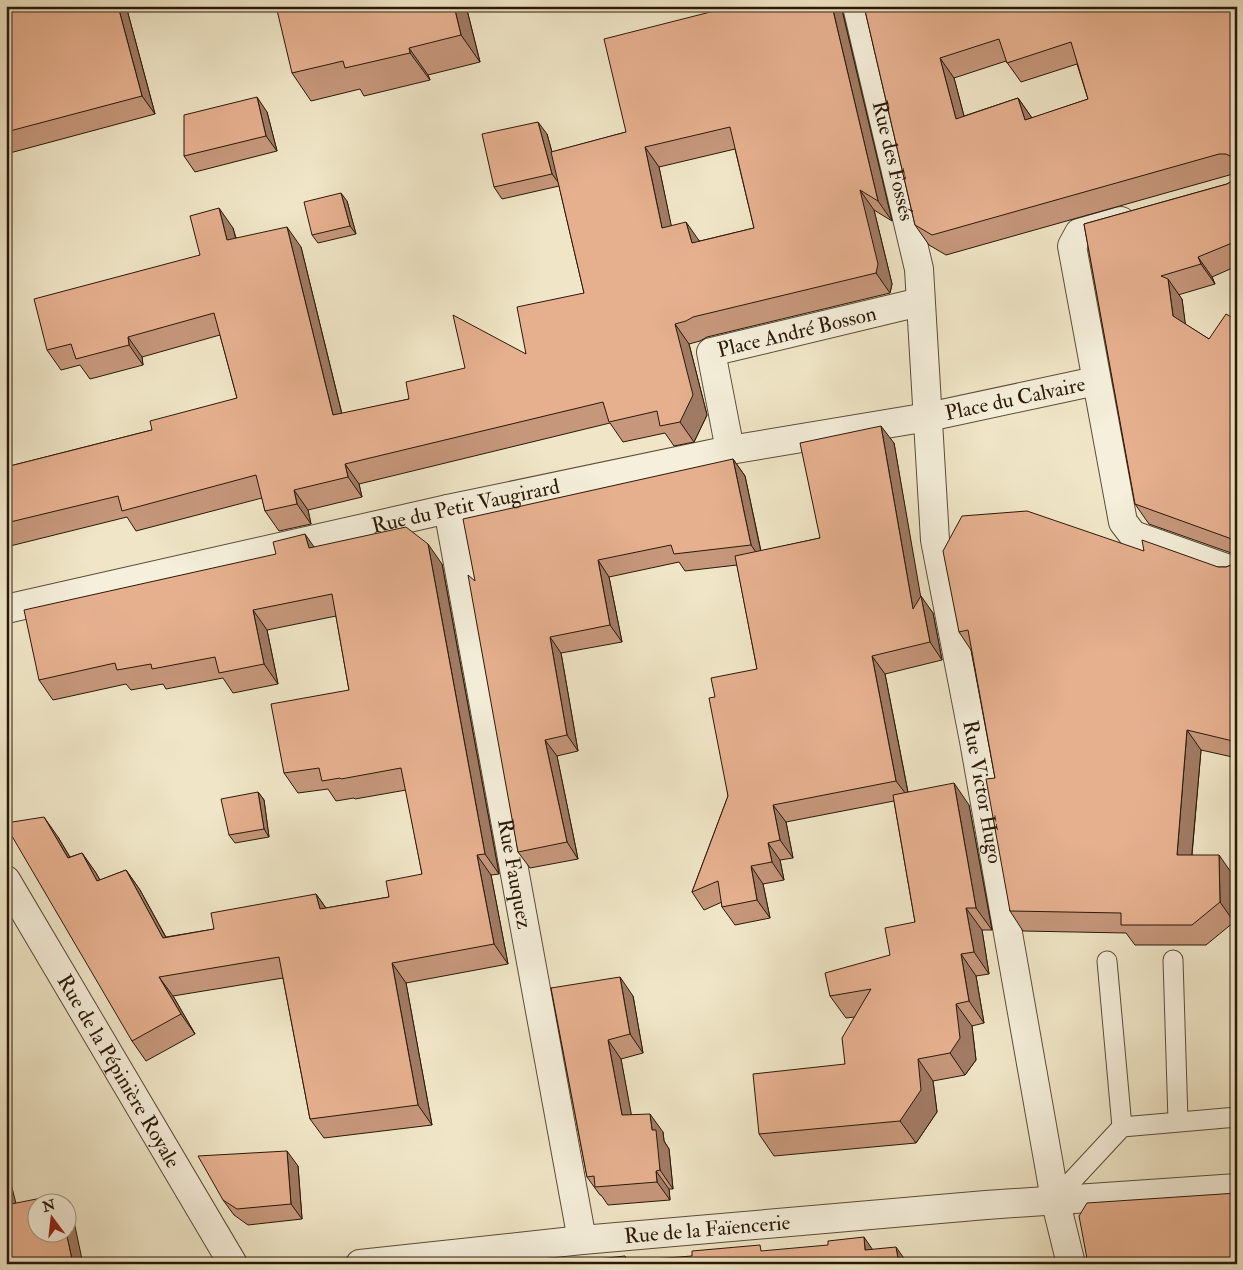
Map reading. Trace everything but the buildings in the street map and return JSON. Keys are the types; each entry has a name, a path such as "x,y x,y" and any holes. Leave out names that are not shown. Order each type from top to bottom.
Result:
{"street":[{"name":"Rue des Fossés","path":"857,6 919,270 921,309"},
{"name":"Place du Calvaire","path":"928,417 1096,381 1072,246 1080,232 1144,215"},
{"name":"Rue Victor Hugo","path":"921,309 935,540 974,741 1055,1199 1071,1264"},
{"name":"Place André Bosson","path":"730,450 711,352 921,309"},
{"path":"1096,381 1123,522 1133,535 1237,572"},
{"name":"Rue du Petit Vaugirard","path":"6,609 448,509 730,450 928,417"},
{"name":"Rue Fauquez","path":"448,509 582,1240"},
{"name":"Rue de la Pépinière Royale","path":"6,880 233,1264"},
{"name":"Rue de la Faïencerie","path":"360,1264 582,1240 1055,1199 1237,1188"}],"lane":[{"path":"1173,960 1178,1121"},
{"path":"1107,961 1122,1127"},
{"path":"1055,1199 1122,1127 1237,1117"}]}
